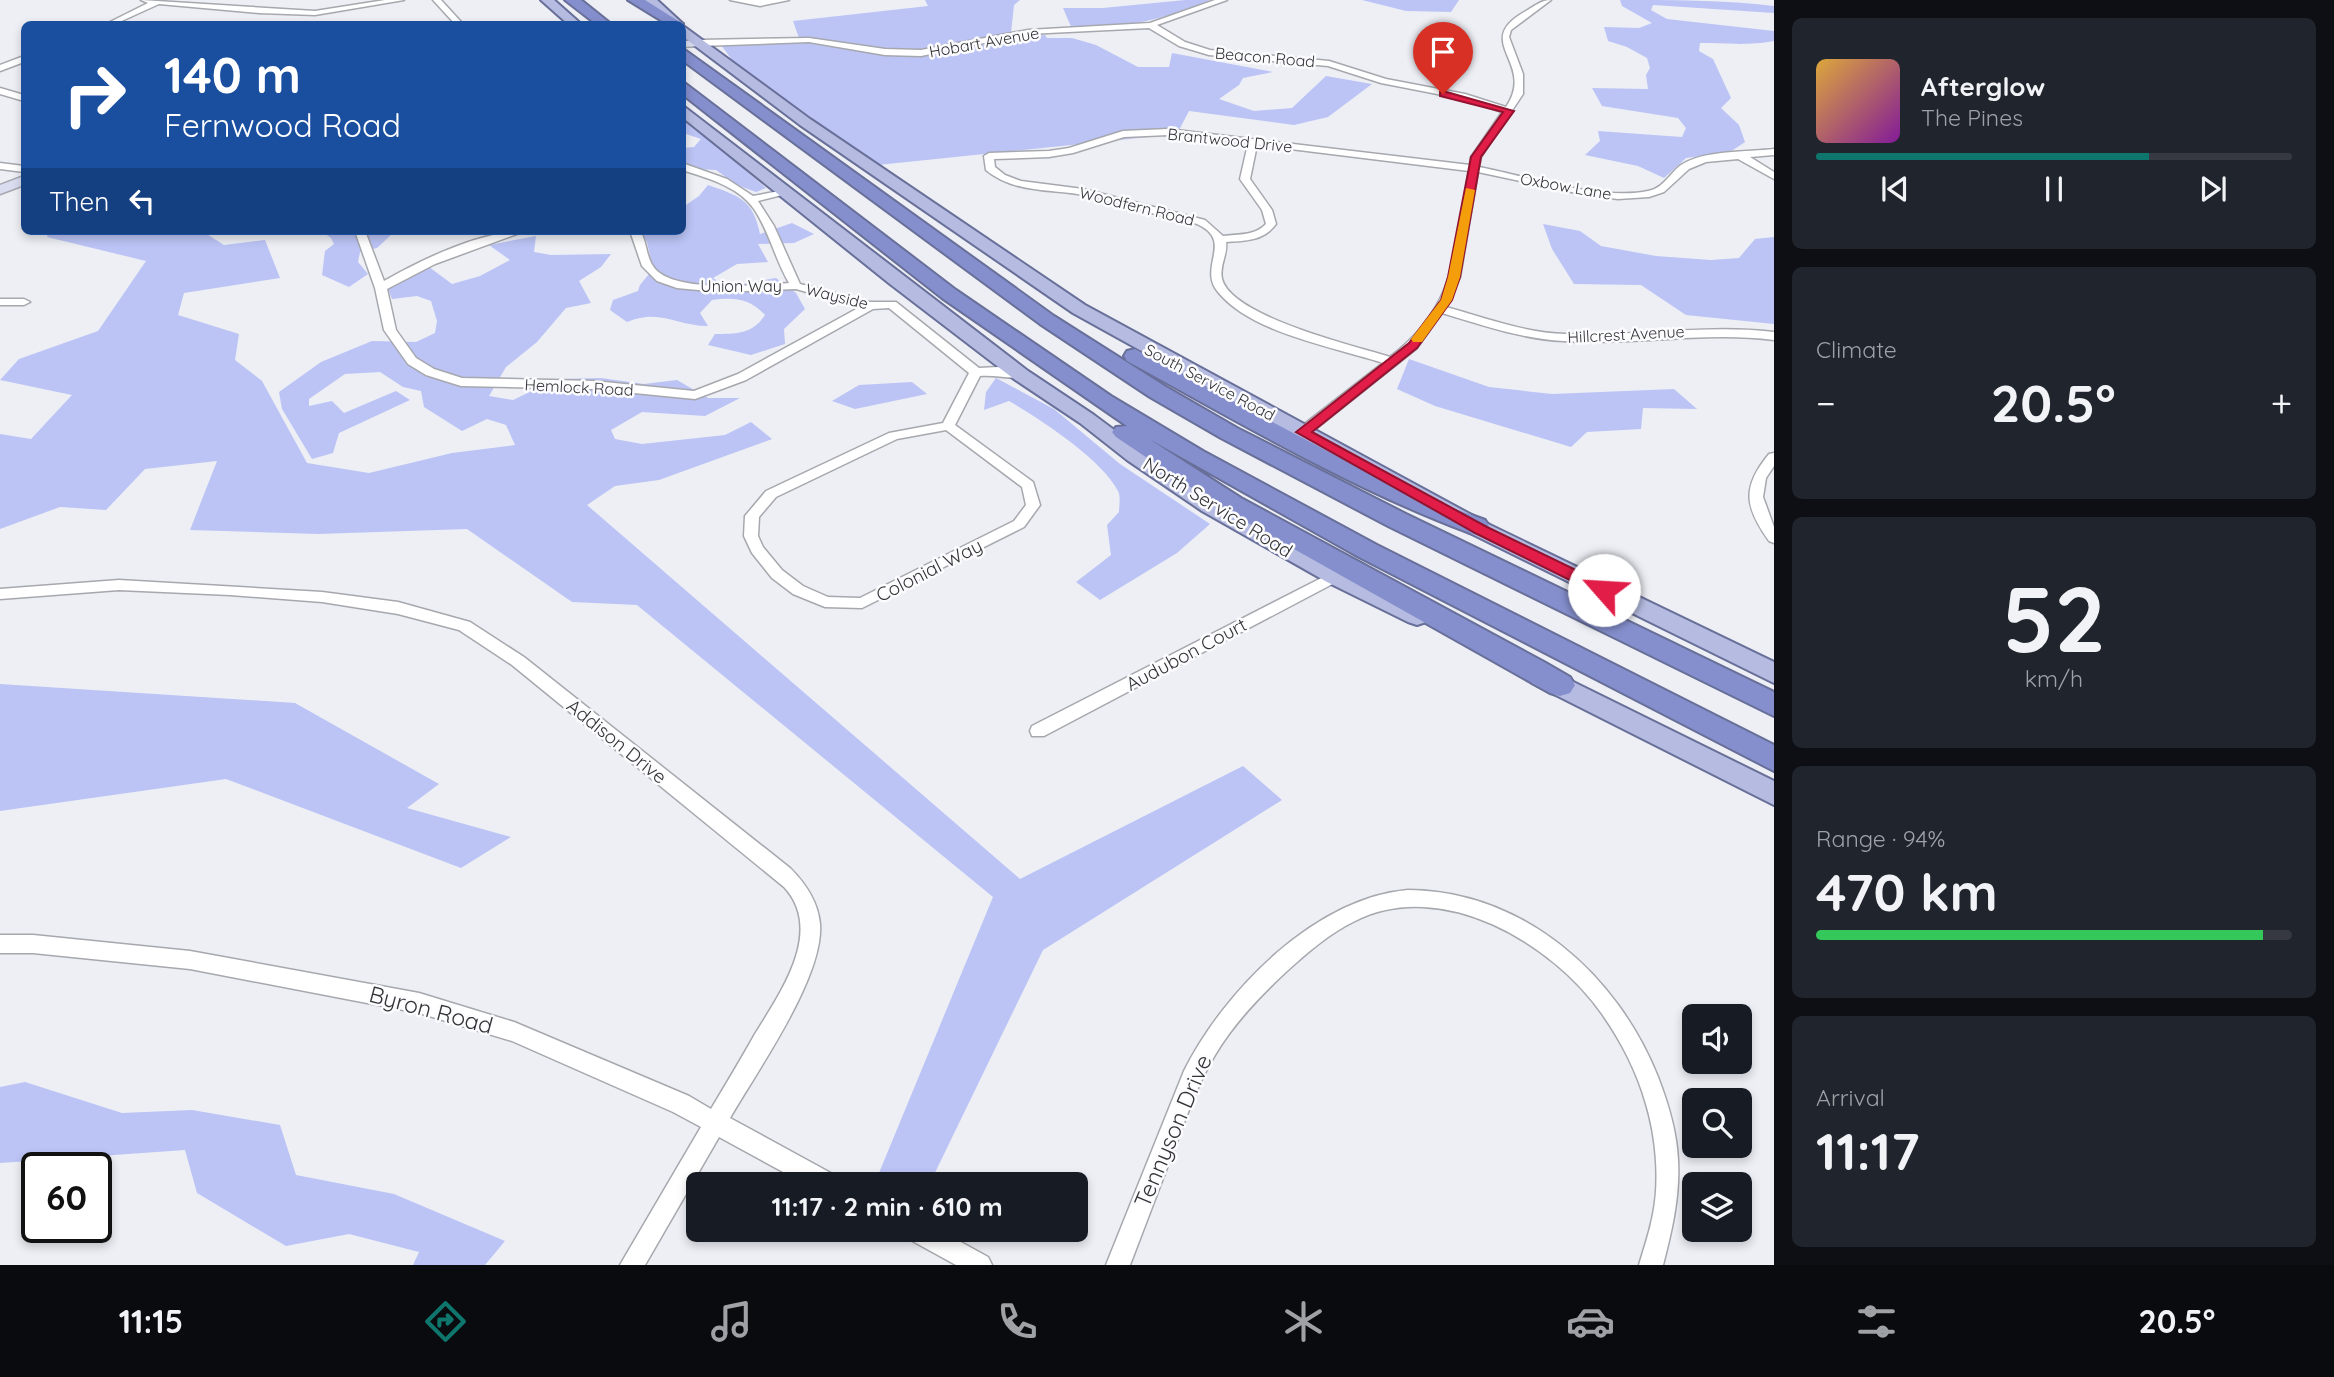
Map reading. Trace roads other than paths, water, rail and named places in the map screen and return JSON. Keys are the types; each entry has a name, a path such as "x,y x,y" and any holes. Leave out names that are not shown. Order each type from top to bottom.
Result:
{"highway":[{"path":"572,0 600,21"},
{"path":"629,4 670,21"},
{"path":"629,4 643,21"},
{"path":"688,45 939,242 1100,356 1229,433 1397,520 1774,705"},
{"path":"686,89 949,294 1029,366 1094,408 1155,456 1233,505 1474,634 1560,685"},
{"path":"939,242 1077,325 1337,466 1411,502 1476,526"},
{"path":"1029,366 1124,414 1274,501 1774,759"}],"main road":[{"path":"547,0 572,21"},
{"path":"650,0 674,21"},
{"name":"South Service Road","path":"688,45 1079,309 1476,526 1774,673"},
{"name":"North Service Road","path":"686,112 896,280 1029,366 1087,418 1210,506 1335,576 1560,685 1774,794"},
{"path":"892,304 897,290 896,280"}],"street":[{"path":"145,0 259,11 316,13 400,0"},
{"path":"436,0 455,21"},
{"path":"734,0 760,4 785,0"},
{"name":"Hobart Avenue","path":"688,45 809,40 894,53 921,53 1028,32 1151,24 1223,0"},
{"path":"1303,432 1413,345 1446,300 1454,277 1474,168 1481,148 1509,111 1519,74 1505,37 1506,31 1511,23 1538,9 1547,0"},
{"path":"116,21 159,1"},
{"name":"Beacon Road","path":"1151,24 1182,44 1209,52 1329,64 1403,86 1465,97 1509,111"},
{"path":"0,68 21,60"},
{"path":"0,91 21,97"},
{"name":"Beacon Road","path":"1465,97 1496,95"},
{"name":"Brantwood Drive","path":"989,156 1070,150 1108,137 1144,132 1474,168"},
{"path":"1253,142 1245,179 1267,210 1271,224 1260,234 1222,239 1224,247 1216,264 1216,279 1225,295 1269,321 1391,361"},
{"name":"Oxbow Lane","path":"1474,168 1581,191 1634,196 1660,190 1692,164 1737,154 1774,152"},
{"path":"1737,154 1774,176"},
{"name":"Woodfern Road","path":"989,156 990,168 1009,181 1083,192 1190,218 1210,227 1222,239"},
{"path":"0,166 21,169"},
{"path":"686,167 712,176 752,199 786,191"},
{"path":"0,190 21,181"},
{"name":"Wayside","path":"752,199 760,209 786,272 796,286 870,306 892,304"},
{"name":"Hemlock Road","path":"361,235 381,288 390,330 412,361 430,372 461,382 582,385 695,394 735,380 870,306"},
{"path":"381,288 411,270 449,254 508,235"},
{"name":"Union Way","path":"637,235 644,246 645,261 651,273 664,280 734,290 796,286"},
{"path":"0,302 24,302"},
{"path":"892,304 976,372 1029,366"},
{"name":"Hillcrest Avenue","path":"1439,309 1538,334 1567,338 1685,331 1771,337"},
{"path":"948,426 976,372"},
{"name":"Colonial Way","path":"948,426 1028,485 1033,505 1019,524 871,599 855,604 825,602 798,590 777,574 757,549 751,536 752,516 771,494 894,436 948,426"},
{"path":"1774,457 1765,467 1755,493 1758,510 1774,538"},
{"name":"Audubon Court","path":"1038,731 1335,576"},
{"name":"Addison Drive","path":"0,594 119,585 322,597 398,608 464,626 518,661 783,874 801,894 808,912 811,934 805,963 785,1003 632,1265"},
{"name":"Tennyson Drive","path":"1118,1265 1201,1056 1227,1019 1269,976 1315,936 1365,907 1410,899 1460,904 1494,915 1528,931 1576,966 1610,1007 1641,1061 1652,1090 1667,1149 1668,1208 1662,1237 1651,1265"},
{"name":"Byron Road","path":"0,944 33,944 190,960 419,1003 514,1032 681,1104 806,1172"},
{"path":"937,1242 980,1265"}]}
